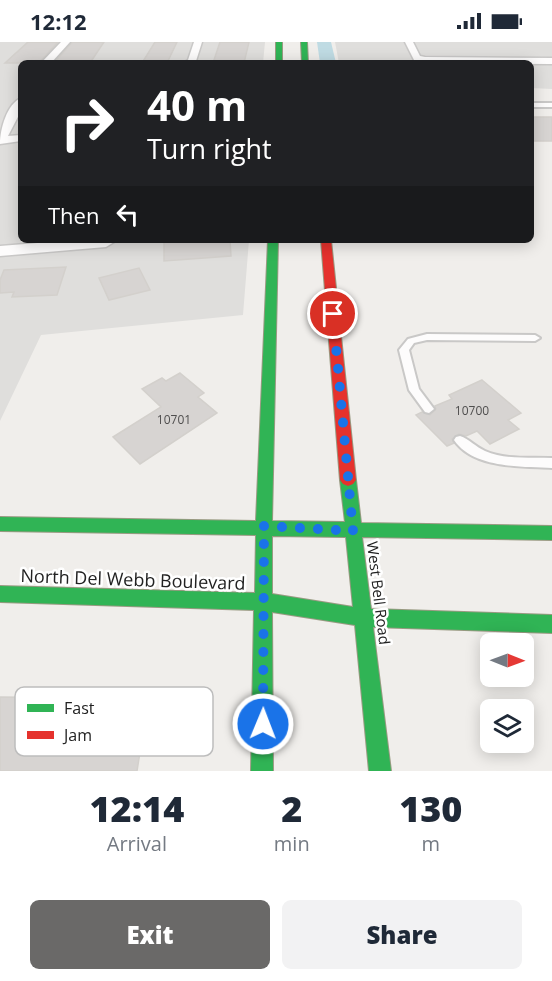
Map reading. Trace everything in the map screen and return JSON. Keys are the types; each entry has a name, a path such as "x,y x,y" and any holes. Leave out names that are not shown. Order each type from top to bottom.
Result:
{"main road":[{"path":"279,42 279,60"},
{"path":"303,42 305,60"},
{"path":"262,771 266,602 264,526 273,243"},
{"name":"West Bell Road","path":"326,243 353,531 365,618 380,771"},
{"path":"0,524 264,526 353,531 552,533"},
{"name":"North Del Webb Boulevard","path":"0,594 266,602 365,618 552,624"}],"street":[{"path":"49,60 66,42"},
{"path":"192,60 198,42"},
{"path":"409,42 417,58 425,60"},
{"path":"534,61 552,61"},
{"path":"0,140 18,107"},
{"path":"0,140 18,138"},
{"path":"0,251 94,243"}],"lane":[{"path":"534,105 552,105"},
{"path":"429,409 414,390 404,350 411,341 427,337 535,338"},
{"path":"460,440 487,458 552,463"}],"shaded area":[{"path":"0,42 265,42 263,60 18,60 18,243 249,243 243,315 41,335 0,421"},
{"path":"335,42 552,42 552,89 534,88 534,60 338,60"}],"water":[{"path":"317,42 331,42 335,60 320,60"}],"building":[{"path":"28,42 58,42 42,60 18,60 18,63 5,63"},
{"path":"72,42 104,42 92,60 57,60"},
{"path":"155,42 177,42 168,60 144,60"},
{"path":"220,42 249,42 245,60 214,60"},
{"path":"534,117 552,117 552,141 534,141"},
{"path":"164,243 230,243 231,256 164,261"},
{"path":"66,267 57,295 12,297 14,292 0,293 0,280 4,270"},
{"path":"139,268 150,290 109,300 99,278"},
{"path":"180,373 204,393 198,397 217,413 140,464 113,437 161,407 142,389 162,378 166,381"},
{"path":"482,380 521,413 508,420 519,429 490,444 477,431 466,436 459,434 452,439 454,443 447,446 416,415 422,412 430,415 436,409 435,406 452,399 449,395"},
{"path":"0,697 15,697 15,756 139,756 137,771 0,771"}],"traffic: fast":[{"path":"279,42 279,60"},
{"path":"304,42 305,60"},
{"path":"262,771 264,526 273,243"},
{"path":"348,480 380,771"},
{"path":"0,524 552,533"},
{"path":"0,594 265,602 365,618 552,624"}],"traffic: jam":[{"path":"326,243 348,480"}],"route":[{"path":"263,724 266,602 264,526 353,531 333,314"}]}
